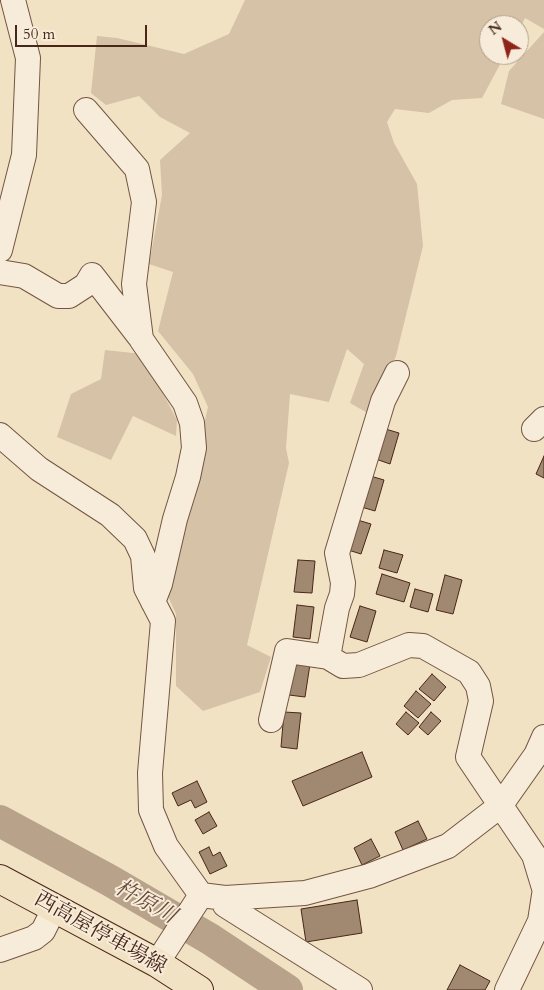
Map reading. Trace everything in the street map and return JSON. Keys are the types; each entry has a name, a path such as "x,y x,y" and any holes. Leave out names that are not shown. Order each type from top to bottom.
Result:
{"main road":[{"name":"西高屋停車場線","path":"0,879 54,908 164,952 199,990"}],"street":[{"path":"0,250 24,155 28,58 13,0"},
{"path":"86,110 137,169 144,202 134,284 141,339"},
{"path":"0,272 24,276 58,296 69,296 86,285 92,275 141,339 185,403 192,423 194,448 160,584 153,602"},
{"path":"328,658 343,583 337,553 383,401 397,373"},
{"path":"0,435 39,470 110,515 135,539 143,556 146,588 163,621 150,773 151,810 166,846 197,901"},
{"path":"271,720 287,651 328,658 343,666 359,665 409,645 423,646 469,672 478,686 481,700 468,757 500,806 539,851 544,888"},
{"path":"197,901 305,893 369,876 448,846 500,806 536,755 544,737"},
{"path":"507,990 534,957 542,927 544,895"},
{"path":"225,898 225,905 360,990"},
{"path":"164,952 197,901"},
{"path":"0,950 34,938 43,931 54,908"}],"shaded area":[{"path":"245,0 544,0 544,29 529,20 529,15 479,15 479,65 500,65 482,98 452,100 429,113 395,109 387,122 394,143 417,184 423,246 396,356 371,415 350,403 364,364 347,349 329,402 290,394 286,448 289,463 247,645 271,657 260,692 203,711 176,686 176,614 166,592 208,407 193,374 158,331 173,272 149,264 162,195 160,160 190,133 160,117 139,96 106,105 91,93 97,36 117,38 184,54 229,34"},
{"path":"544,32 544,119 501,104 509,71 514,65 529,65 529,49"},
{"path":"105,350 142,354 177,420 176,436 133,416 111,460 57,437 71,394 101,379"}],"building":[{"path":"382,428 399,433 390,464 373,458"},
{"path":"544,456 544,478 536,474"},
{"path":"367,475 384,480 375,511 358,506"},
{"path":"354,519 371,524 361,554 345,549"},
{"path":"384,550 403,555 397,573 379,568"},
{"path":"298,560 315,561 312,593 294,592"},
{"path":"382,574 410,583 404,602 376,594"},
{"path":"445,575 462,580 453,614 436,610"},
{"path":"415,589 433,594 428,612 410,607"},
{"path":"297,605 314,607 310,639 293,637"},
{"path":"360,606 376,611 367,642 350,637"},
{"path":"294,662 310,664 305,697 289,695"},
{"path":"432,674 446,687 434,701 419,689"},
{"path":"416,691 431,704 418,718 404,706"},
{"path":"284,712 301,713 297,749 281,747"},
{"path":"406,712 419,723 408,735 396,724"},
{"path":"431,712 441,721 428,735 419,727"},
{"path":"362,752 372,777 303,806 292,781"},
{"path":"197,781 207,802 195,808 191,800 178,806 172,793"},
{"path":"209,812 217,826 203,834 195,820"},
{"path":"418,821 427,839 403,850 395,832"},
{"path":"371,839 380,856 362,865 354,848"},
{"path":"209,847 213,856 220,852 227,866 210,874 199,852"},
{"path":"357,900 362,933 306,942 301,909"},
{"path":"460,965 490,981 485,990 447,990"}],"waterway":[{"name":"杵原川","path":"0,821 109,880 210,939 287,990"}]}
